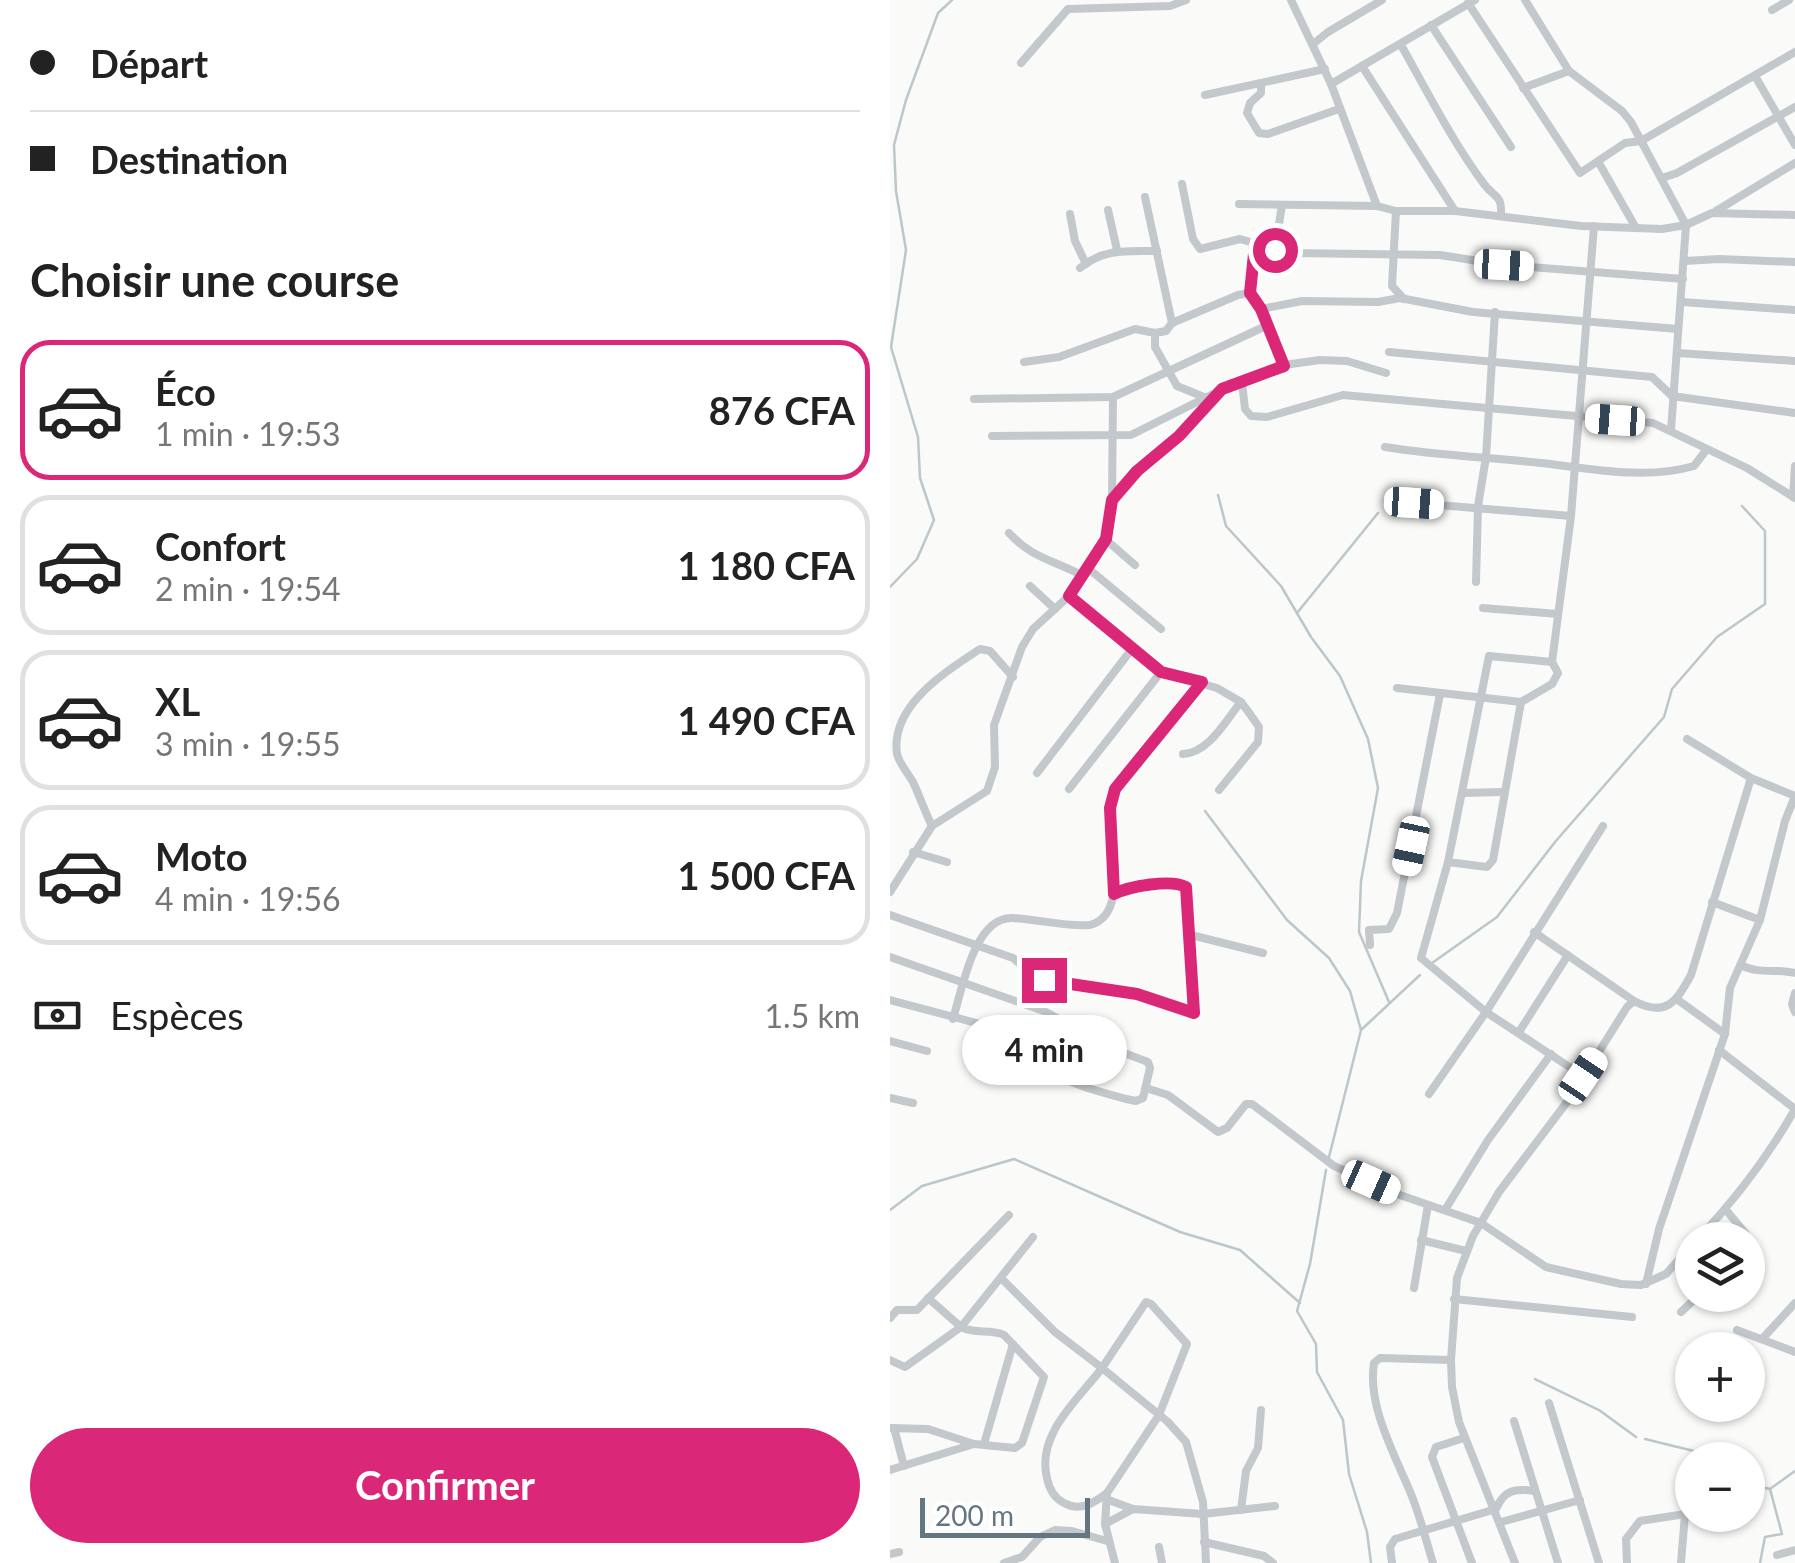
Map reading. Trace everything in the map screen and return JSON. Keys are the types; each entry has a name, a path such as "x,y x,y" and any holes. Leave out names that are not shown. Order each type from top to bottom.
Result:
{"street":[{"path":"1021,63 1068,10 1170,6 1186,0"},
{"path":"1291,0 1328,77 1376,206"},
{"path":"1314,44 1382,0"},
{"path":"1525,0 1569,72 1622,111 1686,225 1671,430"},
{"path":"1772,10 1790,0"},
{"path":"1205,95 1261,83 1341,78 1471,2 1580,173 1625,143 1641,141 1795,52"},
{"path":"1432,25 1511,147"},
{"path":"1401,45 1463,153 1486,188 1502,202 1501,216"},
{"path":"1362,66 1455,211"},
{"path":"1524,88 1569,72"},
{"path":"1755,76 1795,146"},
{"path":"1261,83 1261,93 1247,112 1259,133 1268,134 1340,109"},
{"path":"1662,178 1795,108"},
{"path":"1599,163 1636,228"},
{"path":"1239,204 1376,206 1396,211 1455,211 1662,229 1686,225 1712,213 1795,163"},
{"path":"1182,184 1196,246 1200,248 1240,239 1289,253 1440,255 1504,265 1683,278"},
{"path":"1145,198 1172,323"},
{"path":"1275,250 1282,205"},
{"path":"1108,210 1116,250"},
{"path":"1396,211 1392,286 1404,299"},
{"path":"1712,213 1795,216"},
{"path":"1070,214 1083,266 1100,254 1116,250 1157,252"},
{"path":"1397,688 1522,702 1552,684 1558,673 1552,662 1571,516 1594,226"},
{"path":"1255,244 1250,293 1261,309 1284,366"},
{"path":"1685,261 1795,262"},
{"path":"1024,362 1059,357 1135,330 1156,334 1172,323 1250,293"},
{"path":"1261,309 1285,307 1302,300 1404,299 1459,310 1678,329"},
{"path":"1682,302 1795,310"},
{"path":"1476,582 1478,506 1486,457 1495,312"},
{"path":"974,399 1112,397 1268,325"},
{"path":"1156,334 1153,342 1180,389 1204,398"},
{"path":"1389,352 1652,377 1672,396 1795,413"},
{"path":"1678,353 1795,361"},
{"path":"992,436 1137,433 1222,389 1284,366 1332,359 1386,374"},
{"path":"1242,382 1245,409 1251,416 1267,418 1343,395 1654,422 1747,468 1794,497 1795,466"},
{"path":"1112,500 1222,389"},
{"path":"890,892 932,826 987,791 995,767 994,725 1026,640 1069,596 1106,539 1112,500 1112,397"},
{"path":"1385,447 1455,458 1486,457 1658,473 1694,466 1707,449"},
{"path":"1414,503 1571,516"},
{"path":"1009,533 1032,556 1086,572 1161,629"},
{"path":"1106,539 1135,565"},
{"path":"1030,586 1056,609"},
{"path":"1069,596 1161,672 1202,682 1241,702 1261,734 1220,790"},
{"path":"1482,608 1558,614"},
{"path":"932,826 898,757 896,735 901,717 922,691 980,649 990,651 1013,677"},
{"path":"1037,774 1132,650"},
{"path":"1552,662 1488,656 1448,862 1421,958 1486,1012 1583,1076"},
{"path":"1069,789 1161,672"},
{"path":"954,1019 978,944 989,926 1006,918 1079,926 1100,922 1114,894 1110,808 1115,789 1202,682"},
{"path":"1370,945 1369,930 1389,929 1396,913 1440,694"},
{"path":"1183,754 1193,754 1205,746 1241,702"},
{"path":"1448,862 1488,867 1492,860 1522,702"},
{"path":"1646,1284 1664,1213 1725,1034 1730,988 1760,920 1795,796 1752,778 1687,739"},
{"path":"1534,932 1634,1001 1654,1010 1678,1000 1692,975 1752,778"},
{"path":"1462,793 1504,792"},
{"path":"1429,1094 1486,1012 1603,826"},
{"path":"914,852 948,862"},
{"path":"890,866 901,872"},
{"path":"890,915 1013,958 1044,980 1137,994 1194,1013 1187,895 1183,884 1137,885 1114,894"},
{"path":"1712,902 1760,920"},
{"path":"1188,934 1262,953"},
{"path":"1519,1032 1568,955"},
{"path":"890,957 1044,1011 1076,1035 1148,1062 1143,1098 1136,1101 1098,1090 1045,1068 1010,1032 890,1000"},
{"path":"1741,966 1757,972 1795,973"},
{"path":"1795,993 1795,1012"},
{"path":"1678,1000 1725,1034"},
{"path":"1515,1563 1464,1438 1452,1387 1454,1299 1466,1251 1481,1223 1515,1168 1634,1001"},
{"path":"890,1041 926,1051"},
{"path":"1714,1222 1770,1153 1795,1109 1719,1050"},
{"path":"1445,1210 1488,1140 1551,1054"},
{"path":"1146,1088 1168,1095 1218,1132 1227,1128 1246,1104 1252,1104 1334,1166 1481,1223 1546,1267 1621,1284 1646,1284 1666,1274 1675,1264"},
{"path":"890,1098 913,1104"},
{"path":"1414,1288 1428,1205"},
{"path":"1726,1210 1736,1222"},
{"path":"890,1318 898,1310 917,1310 1009,1215"},
{"path":"890,1360 906,1367 961,1326 1033,1237"},
{"path":"1421,1240 1466,1251"},
{"path":"1002,1279 1040,1319 1159,1415 1186,1442 1203,1514 1206,1563"},
{"path":"904,1466 892,1428 928,1429 979,1444 1016,1448 1022,1443 1043,1386 1044,1377 997,1331 970,1332 928,1298"},
{"path":"1454,1299 1632,1317"},
{"path":"1146,1302 1188,1344 1159,1415 1106,1496 1093,1504 1069,1506 1049,1487 1044,1452 1056,1427 1146,1302"},
{"path":"1765,1336 1795,1303"},
{"path":"1738,1330 1744,1332"},
{"path":"1765,1339 1795,1352"},
{"path":"979,1444 1013,1344"},
{"path":"1433,1563 1381,1417 1372,1373 1380,1358 1451,1360"},
{"path":"1550,1402 1599,1563"},
{"path":"1242,1510 1246,1471 1258,1448 1261,1410"},
{"path":"1514,1420 1558,1563"},
{"path":"1464,1438 1432,1451 1472,1563"},
{"path":"890,1470 979,1444"},
{"path":"1392,1563 1391,1541 1496,1509 1511,1490 1534,1492"},
{"path":"1106,1496 1133,1510 1203,1514 1275,1506"},
{"path":"1106,1496 1105,1524 1115,1563"},
{"path":"1501,1522 1580,1500"},
{"path":"1105,1524 1133,1510"},
{"path":"1627,1563 1626,1539 1640,1521 1675,1515"},
{"path":"1004,1563 1022,1557 1040,1537 1055,1530 1072,1530 1108,1541"},
{"path":"1680,1563 1686,1532"},
{"path":"1204,1542 1264,1556 1273,1563"},
{"path":"1159,1547 1162,1563"},
{"path":"1776,1556 1795,1550"}],"waterway":[{"path":"890,587 917,559 934,520 920,478 918,437 891,347 906,250 896,191 894,145 938,13 952,0"},
{"path":"1218,495 1226,526 1281,586 1340,676 1368,739 1378,788 1361,881 1359,932 1389,1002"},
{"path":"1432,963 1497,917 1555,842 1664,717 1672,689 1717,637 1765,604 1765,531 1742,506"},
{"path":"1297,613 1378,513"},
{"path":"1205,811 1287,920 1329,958 1350,991 1361,1030"},
{"path":"1329,1157 1361,1030 1420,975"},
{"path":"890,1210 922,1186 1014,1159 1180,1232 1240,1250 1300,1303"},
{"path":"1326,1170 1310,1264 1297,1311 1316,1344 1317,1372 1343,1420 1349,1474 1367,1532 1371,1563"},
{"path":"1535,1379 1599,1410 1636,1437"},
{"path":"1645,1439 1675,1446"},
{"path":"1760,1563 1765,1537 1782,1534 1770,1489 1795,1471"},
{"path":"1765,1488 1770,1489"}],"route":[{"path":"1044,980 1137,994 1194,1013 1186,887 1176,883 1137,885 1114,894 1110,800 1202,682 1161,672 1069,596 1106,539 1112,500 1137,471 1179,436 1222,389 1284,366 1261,309 1250,293 1255,244 1275,250"}]}
